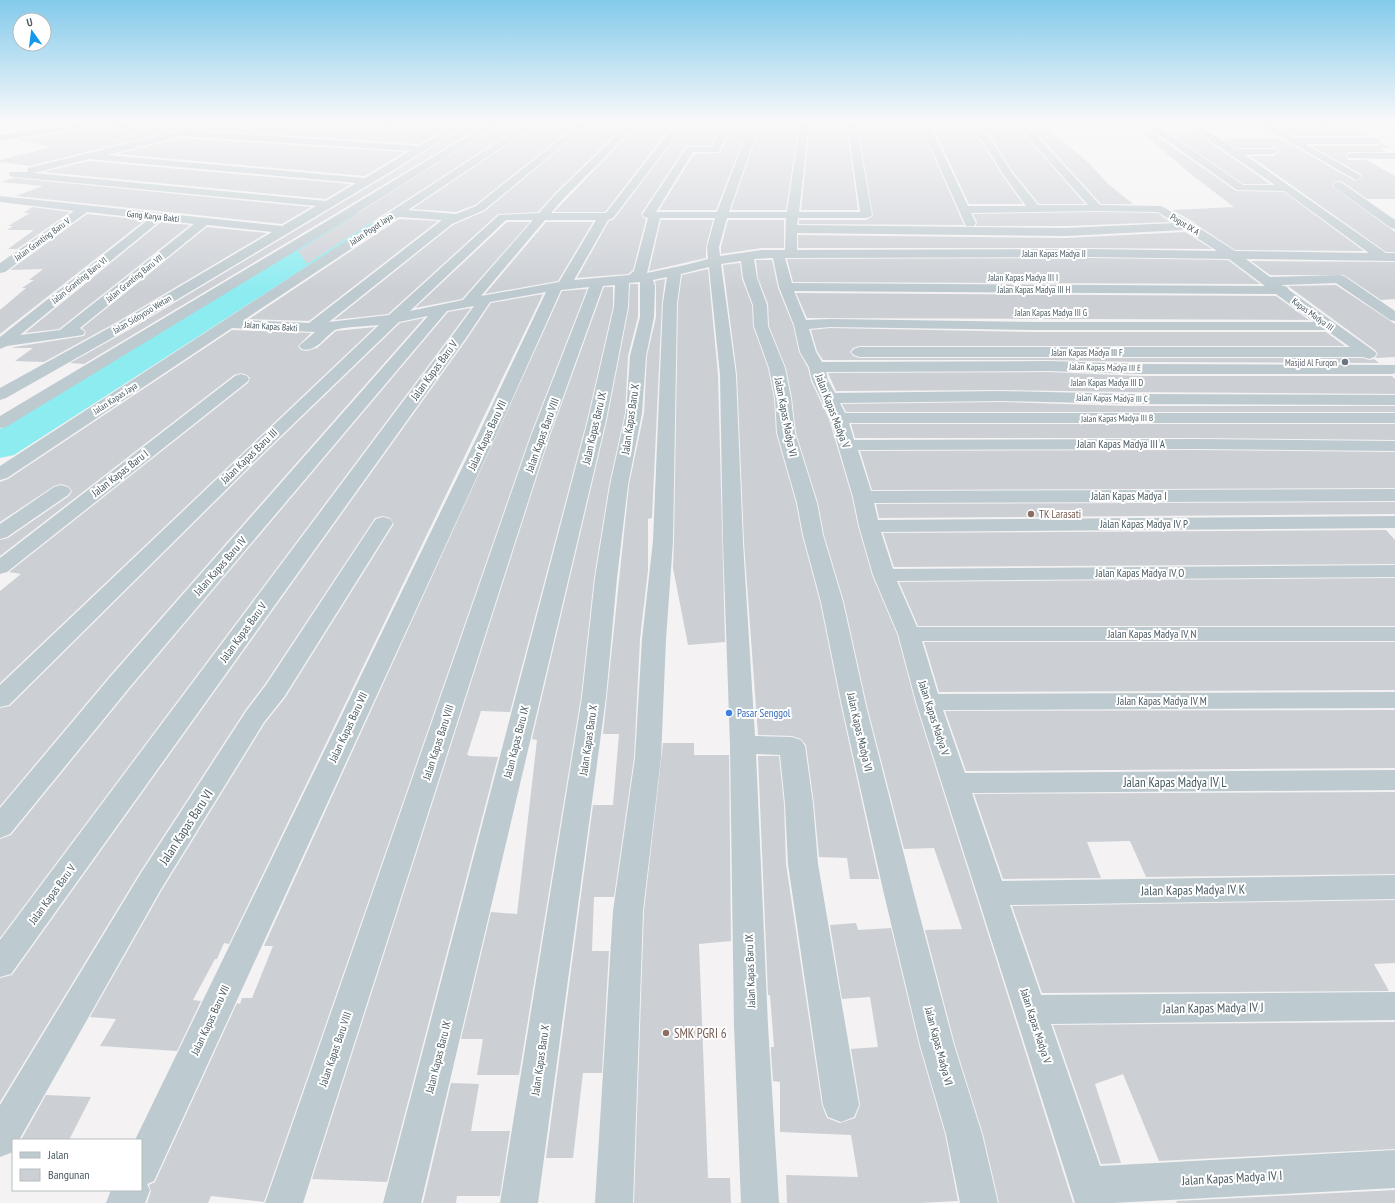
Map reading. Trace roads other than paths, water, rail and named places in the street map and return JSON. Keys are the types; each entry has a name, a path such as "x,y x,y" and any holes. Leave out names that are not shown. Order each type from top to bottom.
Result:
{"street":[{"path":"46,179 326,204"},
{"path":"346,179 367,181"},
{"name":"Jalan Sidoyoso Wetan","path":"0,395 123,326 282,230 370,179"},
{"path":"0,423 404,179"},
{"name":"Jalan Pogot Jaya","path":"230,322 448,179"},
{"path":"312,328 448,221 480,208 515,179"},
{"name":"Jalan Kapas Baru V","path":"0,964 460,335 476,301 543,216 577,179"},
{"name":"Jalan Kapas Baru VII","path":"142,1166 488,433 560,286 607,216 636,179"},
{"path":"671,179 648,215 864,215 867,214 861,179"},
{"name":"Jalan Kapas Baru IX","path":"735,179 722,215 713,247 728,375 733,543 743,744 751,1026 760,1203"},
{"path":"784,268 797,179"},
{"path":"950,179 973,231 980,253"},
{"path":"1012,179 1034,208"},
{"path":"1072,179 1098,208"},
{"path":"1228,179 1241,188 1285,188"},
{"path":"1273,179 1389,257"},
{"path":"1338,185 1395,224"},
{"path":"332,190 348,192"},
{"path":"1144,198 1162,210"},
{"name":"Gang Karya Bakti","path":"0,200 282,230"},
{"path":"0,210 13,201"},
{"name":"Pogot IX A","path":"964,210 1034,208 1162,210 1190,226 1232,255"},
{"name":"Jalan Granting Baru V","path":"0,269 84,209"},
{"path":"396,213 455,217"},
{"path":"634,278 640,272 655,215"},
{"name":"Jalan Granting Baru VI","path":"1,342 158,216"},
{"path":"543,216 607,216"},
{"name":"Jalan Kapas Baru III","path":"0,699 206,497 392,319 503,217 543,216"},
{"name":"Jalan Granting Baru VII","path":"64,334 204,222"},
{"path":"791,229 1066,232 1190,226"},
{"name":"Jalan Kapas Madya II","path":"476,301 560,286 634,278 674,271 714,260 748,259 784,268 980,253 1389,257"},
{"name":"Kapas Madya III","path":"1232,255 1282,290 1394,374"},
{"name":"Jalan Kapas Madya VI","path":"748,259 750,278 760,305 761,326 777,368 783,398 786,433 807,503 813,535 832,602 852,699 899,894 938,1045 964,1134 979,1203"},
{"name":"Jalan Kapas Madya III I","path":"784,268 1265,279 1339,279 1395,317"},
{"name":"Jalan Kapas Madya III H","path":"784,268 1282,290"},
{"name":"Jalan Kapas Madya V","path":"784,268 798,318 823,378 847,445 884,575 909,634 928,702 1091,1194"},
{"path":"614,1203 628,911 648,758 654,639 663,541 670,302 674,282 674,271"},
{"name":"Jalan Kapas Baru IX","path":"402,1203 597,420 621,307 634,278"},
{"name":"Jalan Kapas Baru X","path":"519,1203 594,698 606,578 619,485 634,413 638,356 647,317 648,286 634,278"},
{"name":"Jalan Kapas Baru VIII","path":"284,1203 540,436 598,282"},
{"name":"Jalan Kapas Bakti","path":"230,322 312,328 392,319 476,301"},
{"name":"Jalan Kapas Baru IV","path":"0,827 120,682 443,307"},
{"path":"798,318 954,311"},
{"path":"1285,311 1308,311"},
{"path":"798,318 830,323 1035,326 1330,326"},
{"name":"Jalan Kapas Jaya","path":"0,474 230,322"},
{"path":"1,342 123,326"},
{"path":"307,346 332,326"},
{"name":"Jalan Kapas Madya III F","path":"848,352 1366,352"},
{"name":"Jalan Kapas Madya III D","path":"823,378 1394,374"},
{"name":"Jalan Kapas Madya III C","path":"823,378 1010,396 1128,399 1395,400"},
{"name":"Jalan Kapas Madya III B","path":"823,378 1323,417 1395,418"},
{"name":"Jalan Kapas Baru I","path":"0,568 241,379"},
{"name":"Jalan Kapas Madya III A","path":"847,445 1197,444 1395,446"},
{"path":"0,533 61,490"},
{"name":"Jalan Kapas Madya I","path":"863,497 1395,495"},
{"name":"Jalan Kapas Madya IV P","path":"869,526 1395,522"},
{"name":"Jalan Kapas Baru VI","path":"0,1139 150,881 176,845 253,718 273,693 352,574 383,523"},
{"name":"Jalan Kapas Madya IV O","path":"884,575 1395,571"},
{"name":"Jalan Kapas Madya IV N","path":"909,634 1395,634"},
{"name":"Jalan Kapas Madya IV M","path":"928,702 1395,700"},
{"path":"743,744 792,746 804,864 841,1105"},
{"name":"Jalan Kapas Madya IV L","path":"955,783 1395,780"},
{"name":"Jalan Kapas Madya IV K","path":"992,893 1395,887"},
{"name":"Jalan Kapas Madya IV J","path":"1031,1010 1395,1006"},
{"name":"Jalan Kapas Madya IV I","path":"1091,1194 1395,1169"},
{"path":"124,1203 130,1191"}],"waterway":[{"path":"0,446 361,220"}],"place":[{"name":"Masjid Al Furqon","path":"1345,362"},
{"name":"TK Larasati","path":"1031,514"},
{"name":"Pasar Senggol","path":"729,713"},
{"name":"SMK PGRI 6","path":"666,1033"}]}
